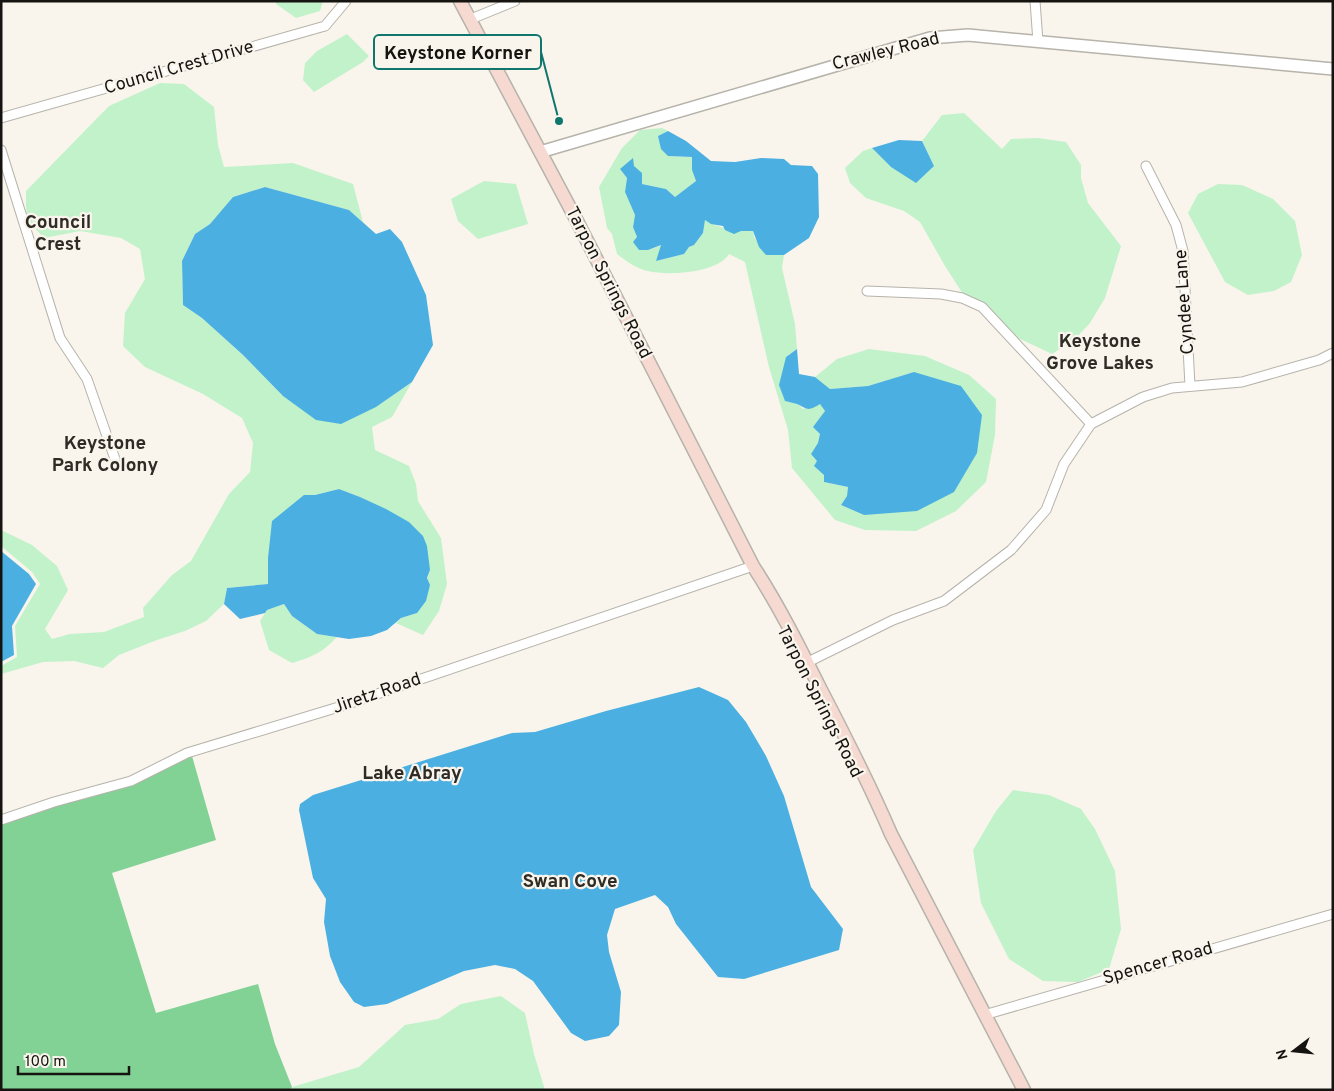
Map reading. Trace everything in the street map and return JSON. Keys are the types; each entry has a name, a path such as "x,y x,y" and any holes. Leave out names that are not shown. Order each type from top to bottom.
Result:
{"main road":[{"name":"Tarpon Springs Road","path":"460,1 540,152 753,566 771,594 804,664 872,790 891,834 1024,1090"}],"street":[{"name":"Council Crest Drive","path":"1,118 325,26 346,1"},
{"path":"471,20 515,1"},
{"path":"1035,1 1038,42"},
{"name":"Crawley Road","path":"540,152 930,38 968,35 1333,69"},
{"path":"1,150 60,338 87,379 114,460"},
{"name":"Cyndee Lane","path":"1146,166 1176,225 1184,251 1190,386"},
{"path":"867,291 941,294 962,298 982,307 1091,424"},
{"path":"804,664 893,620 944,602 1011,550 1046,510 1064,464 1091,424 1143,397 1172,388 1242,382 1319,360 1333,353"},
{"name":"Jiretz Road","path":"1,820 54,802 131,781 187,753 326,711 753,566"},
{"name":"Spencer Road","path":"984,1015 1333,914"}],"green space":[{"path":"276,1 323,1 320,11 296,18 276,4"},
{"path":"347,34 369,56 363,62 314,92 303,80 305,63 317,51"},
{"path":"160,83 184,84 214,107 218,145 224,167 293,163 353,184 363,222 349,210 265,187 233,197 210,224 195,234 182,261 183,305 202,318 243,355 283,396 376,407 412,382 392,417 372,427 375,450 409,466 416,484 418,501 441,538 447,584 439,611 423,635 396,623 401,618 417,613 430,570 409,522 360,497 339,489 303,496 268,558 268,584 227,588 224,604 206,621 185,631 119,655 103,668 74,661 43,662 1,674 1,666 17,657 15,626 40,584 32,572 1,546 1,530 32,545 57,566 68,590 45,629 52,639 70,634 104,632 144,617 143,608 172,575 191,561 229,494 250,472 253,443 242,418 203,394 145,367 123,346 125,313 145,279 140,249 121,238 80,231 44,238 33,226 27,213 26,191 109,106"},
{"path":"964,113 1002,149 1011,139 1038,138 1066,142 1081,165 1081,178 1088,203 1121,246 1105,298 1090,323 1075,339 1052,354 1016,337 986,305 963,294 920,222 904,211 866,198 850,183 845,168 863,151 872,148 891,167 934,166 922,141 942,115"},
{"path":"662,128 668,131 658,136 668,156 692,157 692,170 696,181 675,197 666,189 642,184 620,169 627,178 625,192 635,215 633,227 637,237 648,250 662,245 656,261 684,254 703,233 705,219 715,225 734,230 753,231 754,237 766,255 784,255 782,268 795,324 797,349 786,357 785,401 798,404 803,409 820,403 825,411 814,427 820,434 818,461 824,475 824,482 848,487 847,496 841,505 864,515 914,372 868,386 830,389 815,377 837,359 869,349 925,356 969,375 996,399 995,435 986,482 956,511 916,531 865,530 835,520 792,468 788,430 769,367 745,262 729,254 715,265 704,269 692,272 668,273 648,271 628,262 617,254 612,234 607,228 599,187 622,148 640,130"},
{"path":"484,181 516,184 528,224 478,239 458,221 451,199"},
{"path":"1218,184 1242,185 1273,199 1295,221 1302,255 1291,282 1274,291 1248,295 1225,282 1188,213 1198,194"},
{"path":"284,604 292,616 317,634 337,637 316,654 292,663 269,650 260,621 267,610"},
{"path":"192,756 216,840 112,873 156,1013 258,984 275,1044 292,1087 289,1090 1,1090 1,824 55,805 132,784"},
{"path":"1013,790 1049,795 1081,809 1095,829 1115,871 1121,929 1109,969 1078,982 1043,981 1009,959 981,903 973,850 996,811"},
{"path":"501,996 525,1013 534,1054 545,1090 289,1090 292,1087 359,1067 405,1025 438,1019 461,1004"}],"water":[{"path":"668,131 686,141 711,161 735,162 761,158 784,159 791,165 812,166 818,174 819,217 809,238 784,255 766,255 759,247 753,231 741,231 734,234 725,230 723,226 711,224 705,220 703,233 684,254 656,261 661,245 648,250 639,250 633,242 637,237 633,227 635,215 625,192 627,178 620,169 633,158 634,166 642,173 642,184 666,189 675,197 696,181 692,170 692,157 668,156 661,149 658,136"},
{"path":"899,140 922,141 934,166 916,183 891,167 872,148"},
{"path":"265,187 349,210 376,234 390,229 402,242 426,295 433,345 412,382 376,407 341,424 316,420 283,396 243,355 202,318 183,305 182,261 195,234 210,224 233,197"},
{"path":"797,349 799,374 815,377 830,389 868,386 914,372 961,386 982,415 977,453 954,492 917,511 864,515 841,505 847,496 848,487 824,482 824,475 814,466 817,461 811,454 818,443 820,434 813,427 825,411 820,404 809,409 785,401 779,385 786,357"},
{"path":"339,489 386,509 409,522 423,536 427,546 430,570 427,578 430,585 426,601 417,613 401,618 387,630 371,636 349,639 317,634 292,616 284,604 267,610 265,613 240,619 224,604 227,588 268,584 268,558 272,521 304,495 315,495"},
{"path":"1,551 29,574 36,584 12,626 14,655 1,662"},
{"path":"699,687 728,700 746,722 766,756 784,796 811,887 843,929 839,950 744,979 718,977 676,924 668,907 655,895 615,909 607,935 609,952 621,992 619,1025 609,1036 585,1041 571,1033 533,981 515,969 495,965 464,971 387,1004 364,1007 354,1002 340,982 330,956 324,922 326,899 313,878 299,810 300,804 313,795 512,733 535,732"}],"place":[{"name":"Keystone Korner","path":"559,121"}],"district":[{"name":"Council Crest","path":"58,234"},
{"name":"Keystone Grove Lakes","path":"1100,353"},
{"name":"Keystone Park Colony","path":"105,455"},
{"name":"Lake Abray","path":"412,774"},
{"name":"Swan Cove","path":"570,882"}]}
